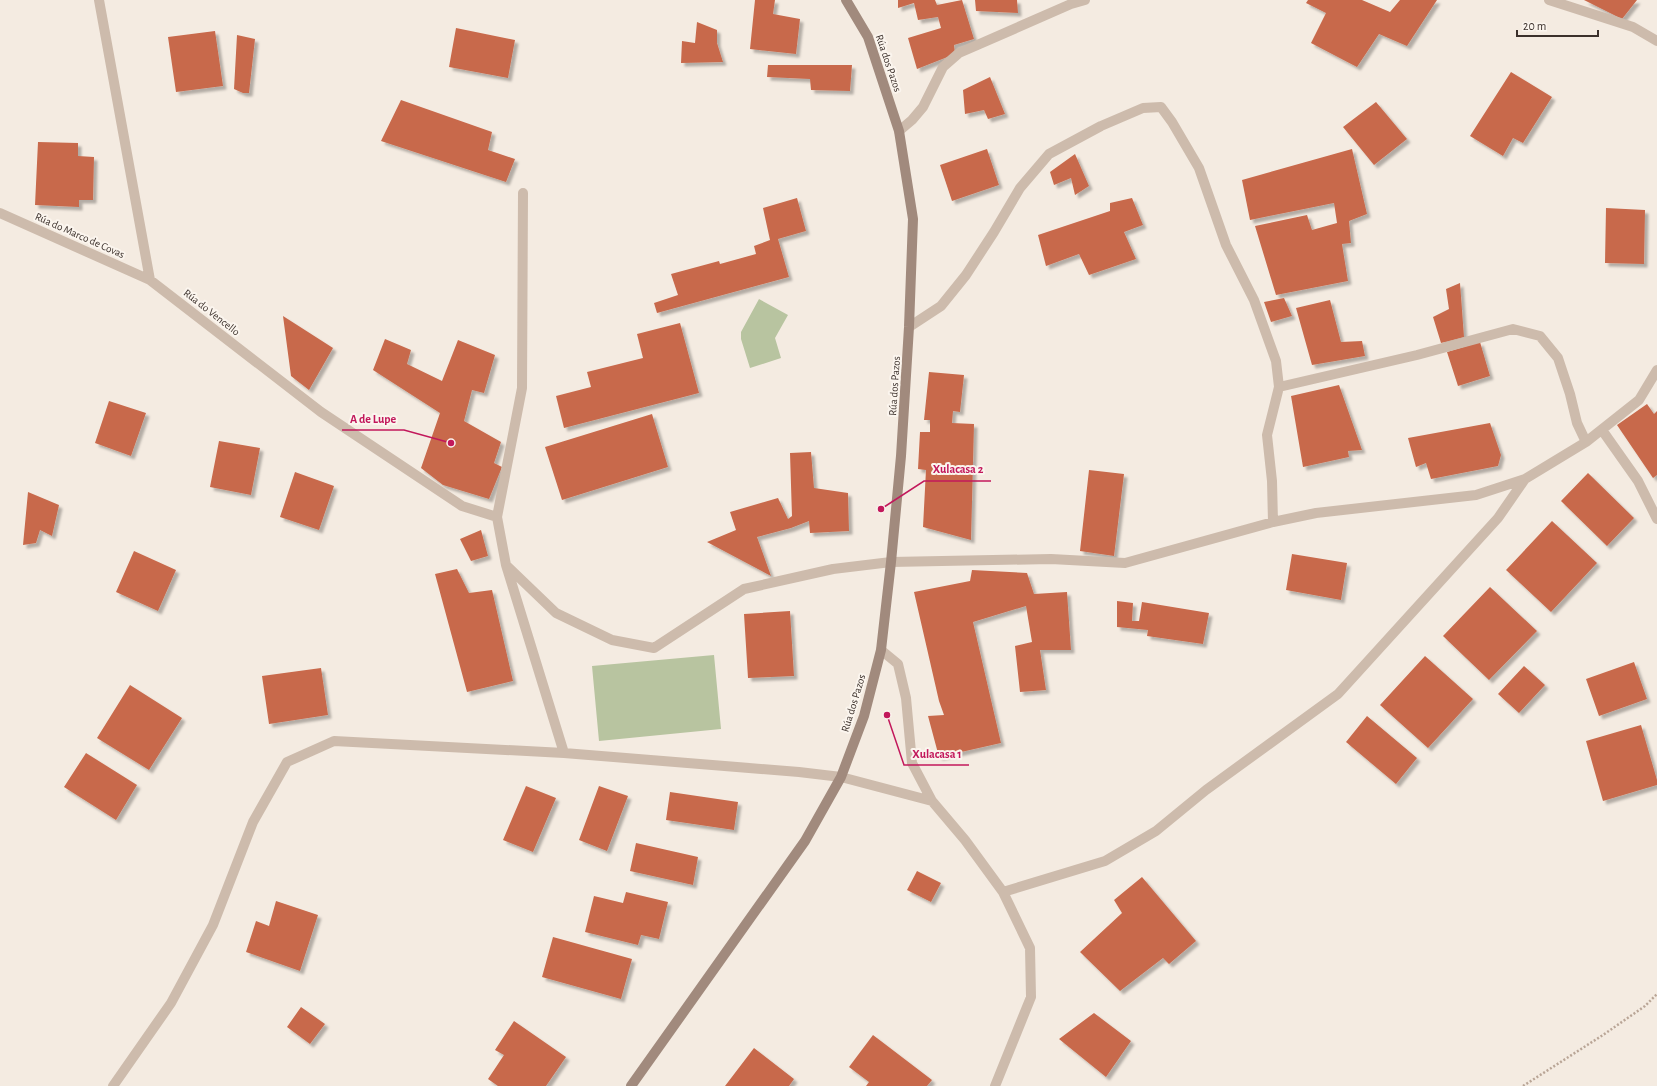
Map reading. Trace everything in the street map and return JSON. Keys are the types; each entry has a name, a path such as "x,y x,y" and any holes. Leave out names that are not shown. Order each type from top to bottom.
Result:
{"street":[{"path":"99,0 150,280"},
{"name":"Rúa dos Pazos","path":"631,1086 805,841 840,777 864,716 881,650 901,456 910,327 913,219 899,131 868,37 846,0"},
{"path":"899,131 912,120 923,107 943,66 959,53 1071,4 1085,0"},
{"path":"1549,0 1633,27 1657,41"},
{"path":"910,327 941,306 966,275 1020,188 1049,154 1101,126 1144,108 1161,107 1172,122 1199,168 1226,245 1254,300 1276,361 1278,387 1267,435 1272,481 1273,522"},
{"path":"523,193 522,388 497,517 506,565 564,753"},
{"name":"Rúa do Marco de Covas","path":"0,213 150,280"},
{"name":"Rúa do Vencello","path":"150,280 321,412 462,506 497,517"},
{"path":"1278,387 1417,354 1513,329 1540,336 1558,358 1570,394 1577,423 1586,442"},
{"path":"506,565 556,613 612,640 654,648 744,589 833,569 891,562 1051,559 1125,563 1273,522 1316,513 1476,495 1524,479 1586,442 1639,400 1657,370"},
{"path":"1602,430 1638,481 1657,518"},
{"path":"1003,892 1105,861 1149,834 1206,790 1338,694 1498,518 1524,479"},
{"path":"881,650 898,664 906,698 912,763 932,801 964,840 1003,892 1030,948 1031,997 995,1086"},
{"path":"113,1086 171,1003 213,925 253,822 287,762 334,741 564,753 799,772 840,777 932,801"}],"path":[{"path":"1523,1086 1603,1035 1645,1006 1657,994"}],"green space":[{"path":"759,299 788,315 775,338 781,358 750,368 741,339 741,332"},
{"path":"714,655 721,729 599,741 592,666"}],"building":[{"path":"755,0 775,0 773,14 800,19 796,54 750,49"},
{"path":"898,0 935,0 937,5 962,0 974,39 954,45 955,54 917,69 908,38 941,28 938,17 918,20 914,3 898,8"},
{"path":"975,0 1017,0 1018,13 976,11"},
{"path":"1308,0 1362,0 1390,12 1400,0 1437,0 1407,46 1379,34 1357,67 1311,43 1326,13 1306,3"},
{"path":"1584,0 1637,0 1622,19"},
{"path":"697,22 717,30 717,43 723,62 681,63 682,41 695,43"},
{"path":"456,28 515,40 508,78 449,67"},
{"path":"215,31 223,86 176,92 168,37"},
{"path":"237,35 255,39 249,93 243,93 234,89"},
{"path":"768,65 852,65 850,91 811,90 810,79 767,77"},
{"path":"1511,72 1552,97 1523,143 1513,138 1503,156 1470,136"},
{"path":"990,77 1005,114 988,119 984,110 965,114 963,90"},
{"path":"401,100 492,132 488,150 515,159 506,182 381,141"},
{"path":"1376,102 1407,139 1374,165 1343,127"},
{"path":"38,142 78,143 78,156 94,157 93,200 79,200 79,207 35,205"},
{"path":"987,149 999,185 952,201 940,165"},
{"path":"1352,149 1367,214 1349,221 1351,243 1342,244 1348,281 1276,295 1255,226 1307,215 1312,230 1337,223 1334,203 1250,220 1242,180"},
{"path":"1075,154 1089,186 1075,195 1071,178 1054,185 1050,172"},
{"path":"797,198 806,231 778,239 789,277 657,313 654,303 678,295 671,274 719,261 720,264 756,254 754,246 770,240 763,208"},
{"path":"1132,198 1143,225 1124,232 1136,259 1089,275 1079,254 1046,266 1038,235 1110,211 1110,203"},
{"path":"1606,208 1645,210 1644,264 1605,263"},
{"path":"1460,283 1464,337 1441,343 1433,317 1449,309 1446,289"},
{"path":"1284,298 1292,316 1271,322 1264,302"},
{"path":"1330,300 1341,342 1362,341 1365,356 1312,365 1296,308"},
{"path":"283,316 333,348 309,390 291,376"},
{"path":"680,323 699,393 564,428 556,396 591,387 587,372 643,358 637,334"},
{"path":"385,339 411,350 407,364 442,381 458,340 495,355 484,393 472,390 464,421 501,442 494,463 502,467 489,499 443,485 421,468 440,413 373,370"},
{"path":"1480,342 1490,376 1458,386 1447,352"},
{"path":"929,372 964,375 960,412 953,411 952,423 974,424 971,540 923,527 926,470 918,469 920,432 930,432 930,420 924,420"},
{"path":"1339,385 1362,450 1348,451 1349,457 1303,467 1291,396"},
{"path":"109,401 146,413 131,456 95,443"},
{"path":"1647,404 1654,414 1657,411 1657,475 1653,478 1617,425"},
{"path":"652,414 668,467 562,500 545,447"},
{"path":"1490,423 1501,455 1498,466 1431,479 1426,463 1416,467 1408,438"},
{"path":"219,441 260,448 251,495 210,487"},
{"path":"811,452 814,488 848,493 849,531 810,533 809,521 791,528 757,537 771,576 707,542 736,530 730,512 778,498 788,519 792,516 790,453"},
{"path":"1089,470 1124,474 1114,556 1080,551"},
{"path":"295,472 334,486 319,530 280,517"},
{"path":"1588,473 1634,518 1607,546 1561,501"},
{"path":"28,492 59,505 52,536 40,530 36,543 23,545"},
{"path":"1552,521 1597,563 1551,612 1506,570"},
{"path":"481,530 488,556 471,561 460,539"},
{"path":"134,551 176,570 158,611 116,592"},
{"path":"1292,554 1347,563 1341,600 1286,590"},
{"path":"457,569 469,593 492,590 513,681 467,692 435,574"},
{"path":"972,570 1027,573 1034,594 1067,592 1071,650 1040,650 1046,690 1020,692 1015,646 1032,642 1026,606 973,622 1001,743 939,757 928,716 944,715 939,701 914,592 970,581"},
{"path":"1490,587 1537,631 1489,680 1443,636"},
{"path":"1117,601 1133,603 1132,621 1139,621 1142,602 1209,613 1203,644 1147,636 1148,630 1117,627"},
{"path":"790,611 794,676 748,678 744,614"},
{"path":"1425,656 1473,699 1428,748 1380,705"},
{"path":"1634,662 1647,699 1599,716 1586,679"},
{"path":"1524,666 1545,685 1519,713 1498,694"},
{"path":"321,668 328,715 269,724 262,676"},
{"path":"130,685 182,718 149,770 97,738"},
{"path":"1367,716 1417,758 1396,784 1346,742"},
{"path":"1641,725 1657,780 1657,785 1603,801 1586,741"},
{"path":"86,753 137,785 116,820 64,787"},
{"path":"526,786 556,798 533,852 503,840"},
{"path":"599,786 628,796 607,851 579,840"},
{"path":"670,792 738,802 734,830 666,820"},
{"path":"636,843 698,857 693,885 630,871"},
{"path":"917,871 941,883 931,902 907,890"},
{"path":"1142,877 1196,941 1169,964 1163,958 1120,991 1080,952 1122,913 1114,900"},
{"path":"626,892 668,902 659,939 641,935 638,945 585,932 594,896 623,903"},
{"path":"276,901 318,915 300,971 246,952 256,921 269,926"},
{"path":"553,937 632,959 621,999 542,977"},
{"path":"301,1007 325,1024 310,1044 287,1027"},
{"path":"1094,1013 1131,1041 1106,1077 1059,1039"},
{"path":"514,1021 566,1057 546,1086 498,1086 488,1079 504,1055 495,1050"},
{"path":"873,1035 932,1080 927,1086 866,1086 869,1082 849,1067"},
{"path":"754,1048 794,1079 789,1086 725,1086"}],"place":[{"name":"A de Lupe","path":"451,443"},
{"name":"Xulacasa 2","path":"881,509"},
{"name":"Xulacasa 1","path":"887,715"}]}
